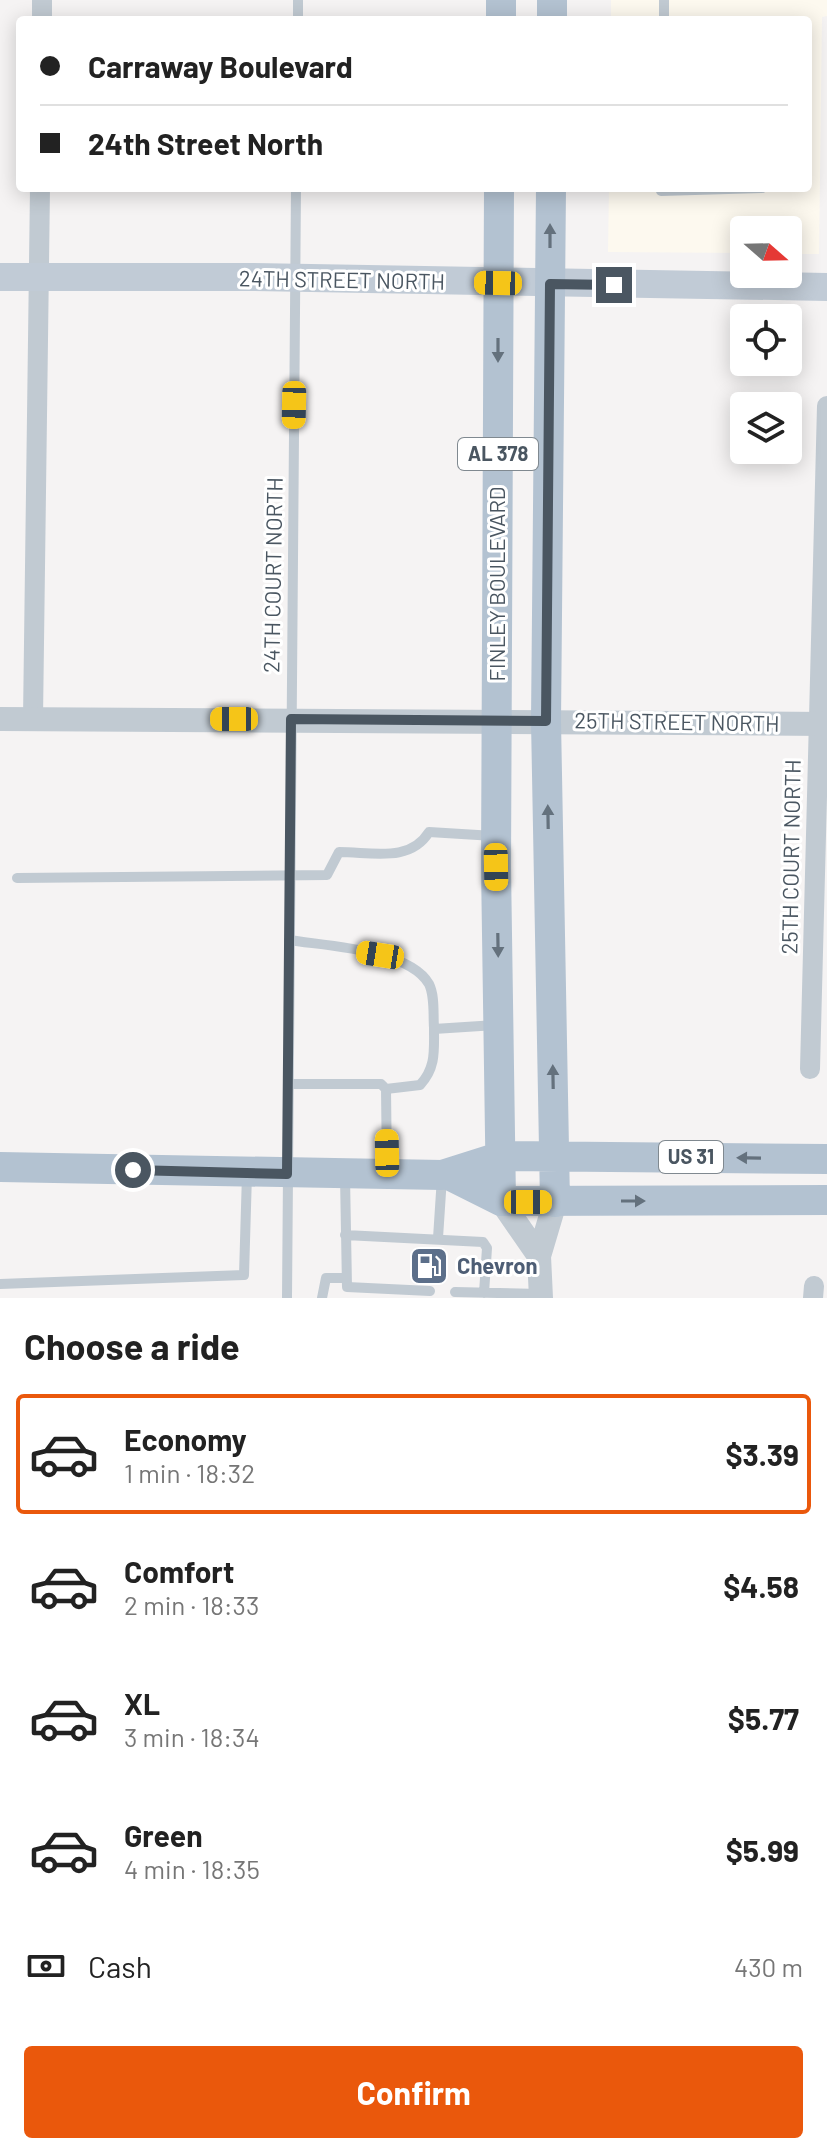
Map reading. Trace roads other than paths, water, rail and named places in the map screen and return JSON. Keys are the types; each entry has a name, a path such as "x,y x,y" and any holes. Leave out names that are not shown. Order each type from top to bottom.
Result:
{"main road":[{"name":"FINLEY BOULEVARD","path":"499,192 496,837 501,1201"},
{"name":"AL 378","path":"551,192 546,721 555,1202"},
{"name":"24TH STREET NORTH","path":"0,277 827,287"},
{"name":"US 31","path":"9,1167 446,1175 502,1156 827,1159"},
{"name":"US 31","path":"446,1175 501,1201 827,1200"}],"street":[{"path":"33,719 40,192"},
{"name":"25TH COURT NORTH","path":"810,1069 822,724 827,406"},
{"name":"25TH STREET NORTH","path":"0,719 822,724"},
{"path":"501,1201 539,1256"},
{"path":"541,1296 539,1256 555,1202"}],"lane":[{"name":"24TH COURT NORTH","path":"287,1298 296,192"},
{"path":"17,878 327,875 339,852 409,853 421,845 429,832 496,837"},
{"path":"288,1084 372,1083 386,1089 420,1085 431,1073 434,1029 430,987 411,966 380,955 289,940"},
{"path":"434,1029 499,1025"},
{"path":"386,1089 387,1174"},
{"path":"0,1284 244,1275 247,1172"},
{"path":"345,1174 347,1287 430,1291"},
{"path":"438,1238 446,1175"},
{"path":"345,1235 483,1242 487,1248 484,1293"},
{"path":"322,1298 326,1278 345,1278"},
{"path":"455,1292 541,1296"}],"place":[{"name":"Chevron","path":"429,1266"}]}
